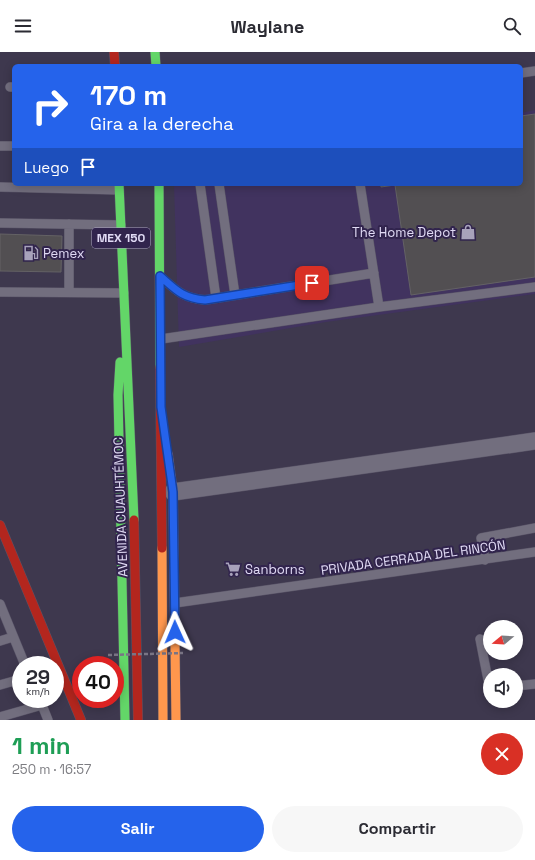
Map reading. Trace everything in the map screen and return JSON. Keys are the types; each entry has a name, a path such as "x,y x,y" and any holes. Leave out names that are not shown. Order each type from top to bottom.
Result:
{"main road":[{"path":"114,52 115,64"},
{"path":"155,52 156,64"},
{"name":"MEX 150","path":"159,186 161,407 167,490 163,720"},
{"name":"AVENIDA CUAUHTÉMOC","path":"119,187 133,478 138,720"},
{"name":"AVENIDA CUAUHTÉMOC","path":"124,293 118,395 125,720"},
{"path":"167,490 175,603 176,720"},
{"path":"0,525 9,556 81,720"}],"street":[{"path":"167,490 535,441"}],"lane":[{"path":"523,73 535,71"},
{"path":"0,146 12,146"},
{"path":"200,186 216,298"},
{"path":"218,186 236,295"},
{"path":"360,186 379,307"},
{"path":"0,187 119,187"},
{"path":"0,223 121,225"},
{"path":"69,224 69,292"},
{"path":"160,276 179,293 192,298 205,300 374,274"},
{"path":"161,339 379,307 535,287"},
{"path":"0,292 124,293"},
{"path":"485,560 480,538 535,528"},
{"name":"PRIVADA CERRADA DEL RINCÓN","path":"175,603 535,552"},
{"path":"0,607 21,656"},
{"path":"0,642 13,637"},
{"path":"480,639 486,668"},
{"path":"0,685 12,682"},
{"path":"523,685 535,684"},
{"path":"0,717 25,708"},
{"path":"43,708 48,720"}],"path":[{"path":"108,655 183,653"}],"shaded area":[{"path":"535,110 535,294 326,322 179,347 174,186 523,186 523,113"}],"building":[{"name":"The Home Depot","path":"535,114 535,277 411,295 395,186 523,186 523,116"},
{"name":"Pemex","path":"0,234 62,236 61,272 0,271"}],"traffic: fast":[{"path":"155,52 156,64"},
{"path":"119,186 134,520"},
{"path":"159,186 160,367"},
{"path":"120,362 118,395 125,720"}],"traffic: slow":[{"path":"168,454 173,492 176,720"},
{"path":"162,548 163,720"}],"traffic: jam":[{"path":"114,52 115,64"},
{"path":"160,367 162,548"},
{"path":"134,520 138,720"},
{"path":"0,525 81,720"}],"place":[{"name":"The Home Depot","path":"468,232"},
{"name":"Pemex","path":"31,253"},
{"name":"Sanborns","path":"233,569"}],"route":[{"path":"175,632 173,492 161,407 160,276 179,293 192,298 205,300 312,283"}]}
